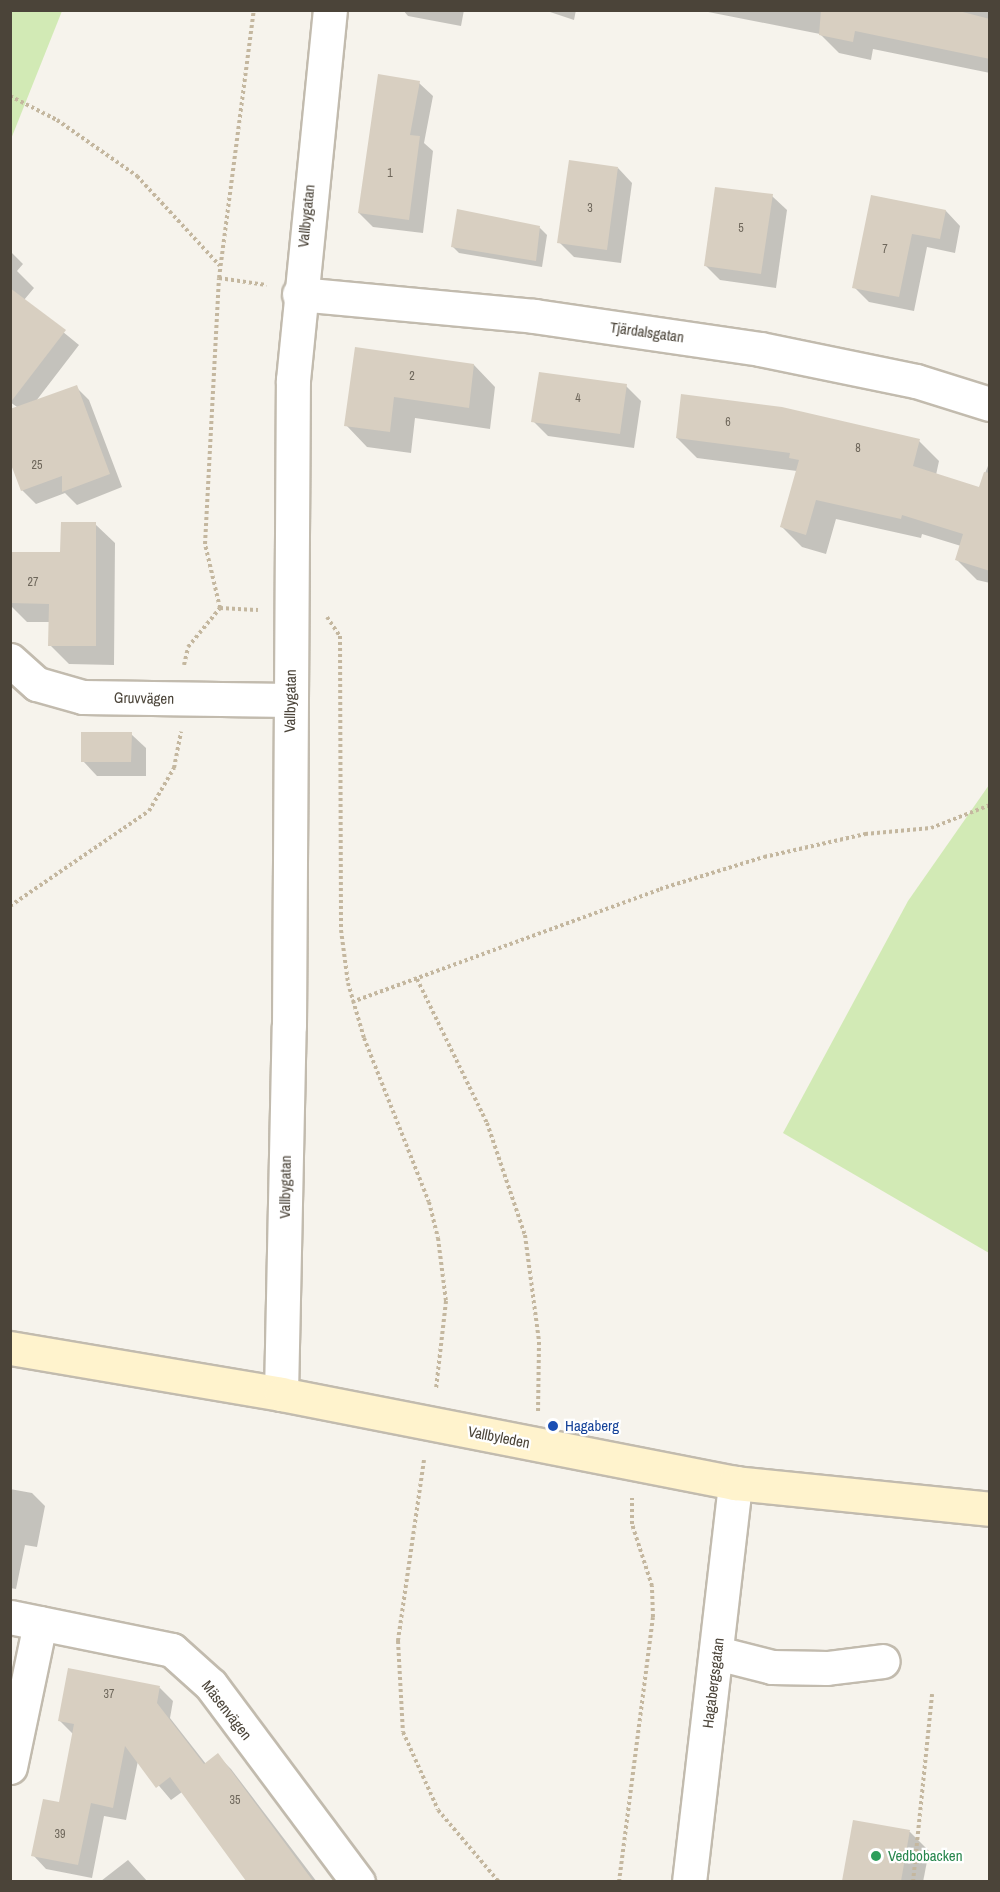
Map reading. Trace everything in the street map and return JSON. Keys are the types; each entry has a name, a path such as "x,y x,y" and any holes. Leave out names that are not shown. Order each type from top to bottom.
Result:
{"main road":[{"name":"Vallbyleden","path":"10,1348 280,1394 735,1483 990,1509"}],"street":[{"name":"Vallbygatan","path":"280,1394 289,1026 293,380 299,294 330,10"},
{"name":"Tjärdalsgatan","path":"299,294 534,316 760,349 916,381 990,404"},
{"name":"Gruvvägen","path":"10,660 37,684 83,697 290,700"},
{"name":"Hagabergsgatan","path":"688,1881 717,1653 735,1483"},
{"name":"Mäsenvägen","path":"10,1767 25,1620 172,1650 211,1685 358,1881"},
{"path":"717,1653 772,1667 827,1668 883,1661"}],"path":[{"path":"220,608 205,544 219,278 254,10"},
{"path":"10,96 57,120 137,176 220,267"},
{"path":"219,278 271,285 299,294"},
{"path":"220,608 291,610 324,615 340,636 341,930 352,1002 429,1202 438,1238 446,1301 435,1399"},
{"path":"10,906 136,824 149,811 174,768 188,647 220,608"},
{"path":"352,1002 660,889 764,857 865,834 931,828 990,805"},
{"path":"424,1461 398,1641 403,1732 438,1810 499,1881"},
{"path":"913,1881 932,1694"},
{"path":"990,1870 990,1875"}],"green space":[{"path":"10,11 62,11 11,139"},
{"path":"989,785 989,1253 783,1133 908,901"}],"building":[{"path":"821,10 955,10 990,19 990,59 855,31 853,42 819,35"},
{"path":"378,74 420,81 410,135 420,136 409,220 358,213"},
{"path":"569,160 618,167 607,250 557,243"},
{"path":"715,187 773,194 761,274 704,266"},
{"path":"871,195 946,210 940,239 912,234 899,297 852,288"},
{"path":"457,209 540,226 536,261 451,247"},
{"path":"10,288 66,330 10,403"},
{"path":"355,347 474,364 469,408 394,397 390,432 344,426"},
{"path":"539,372 627,384 620,434 531,422"},
{"path":"77,385 110,474 62,492 62,476 21,491 10,462 10,409"},
{"path":"681,394 782,407 920,439 913,466 979,487 984,472 990,473 990,571 955,560 963,534 902,515 901,519 816,500 806,535 780,527 799,460 789,458 790,453 676,438"},
{"path":"61,522 96,522 96,646 48,646 49,604 10,603 10,552 60,552"},
{"path":"81,732 132,732 131,762 81,762"},
{"path":"68,1668 160,1686 157,1703 204,1764 218,1753 313,1881 246,1881 170,1777 156,1788 125,1746 113,1808 91,1803 78,1865 31,1856 43,1799 59,1802 74,1724 58,1721"},
{"name":"Vedbobacken","path":"853,1820 910,1830 901,1881 842,1881"}],"place":[{"name":"Hagaberg","path":"553,1426"},
{"name":"Vedbobacken","path":"876,1856"}]}
